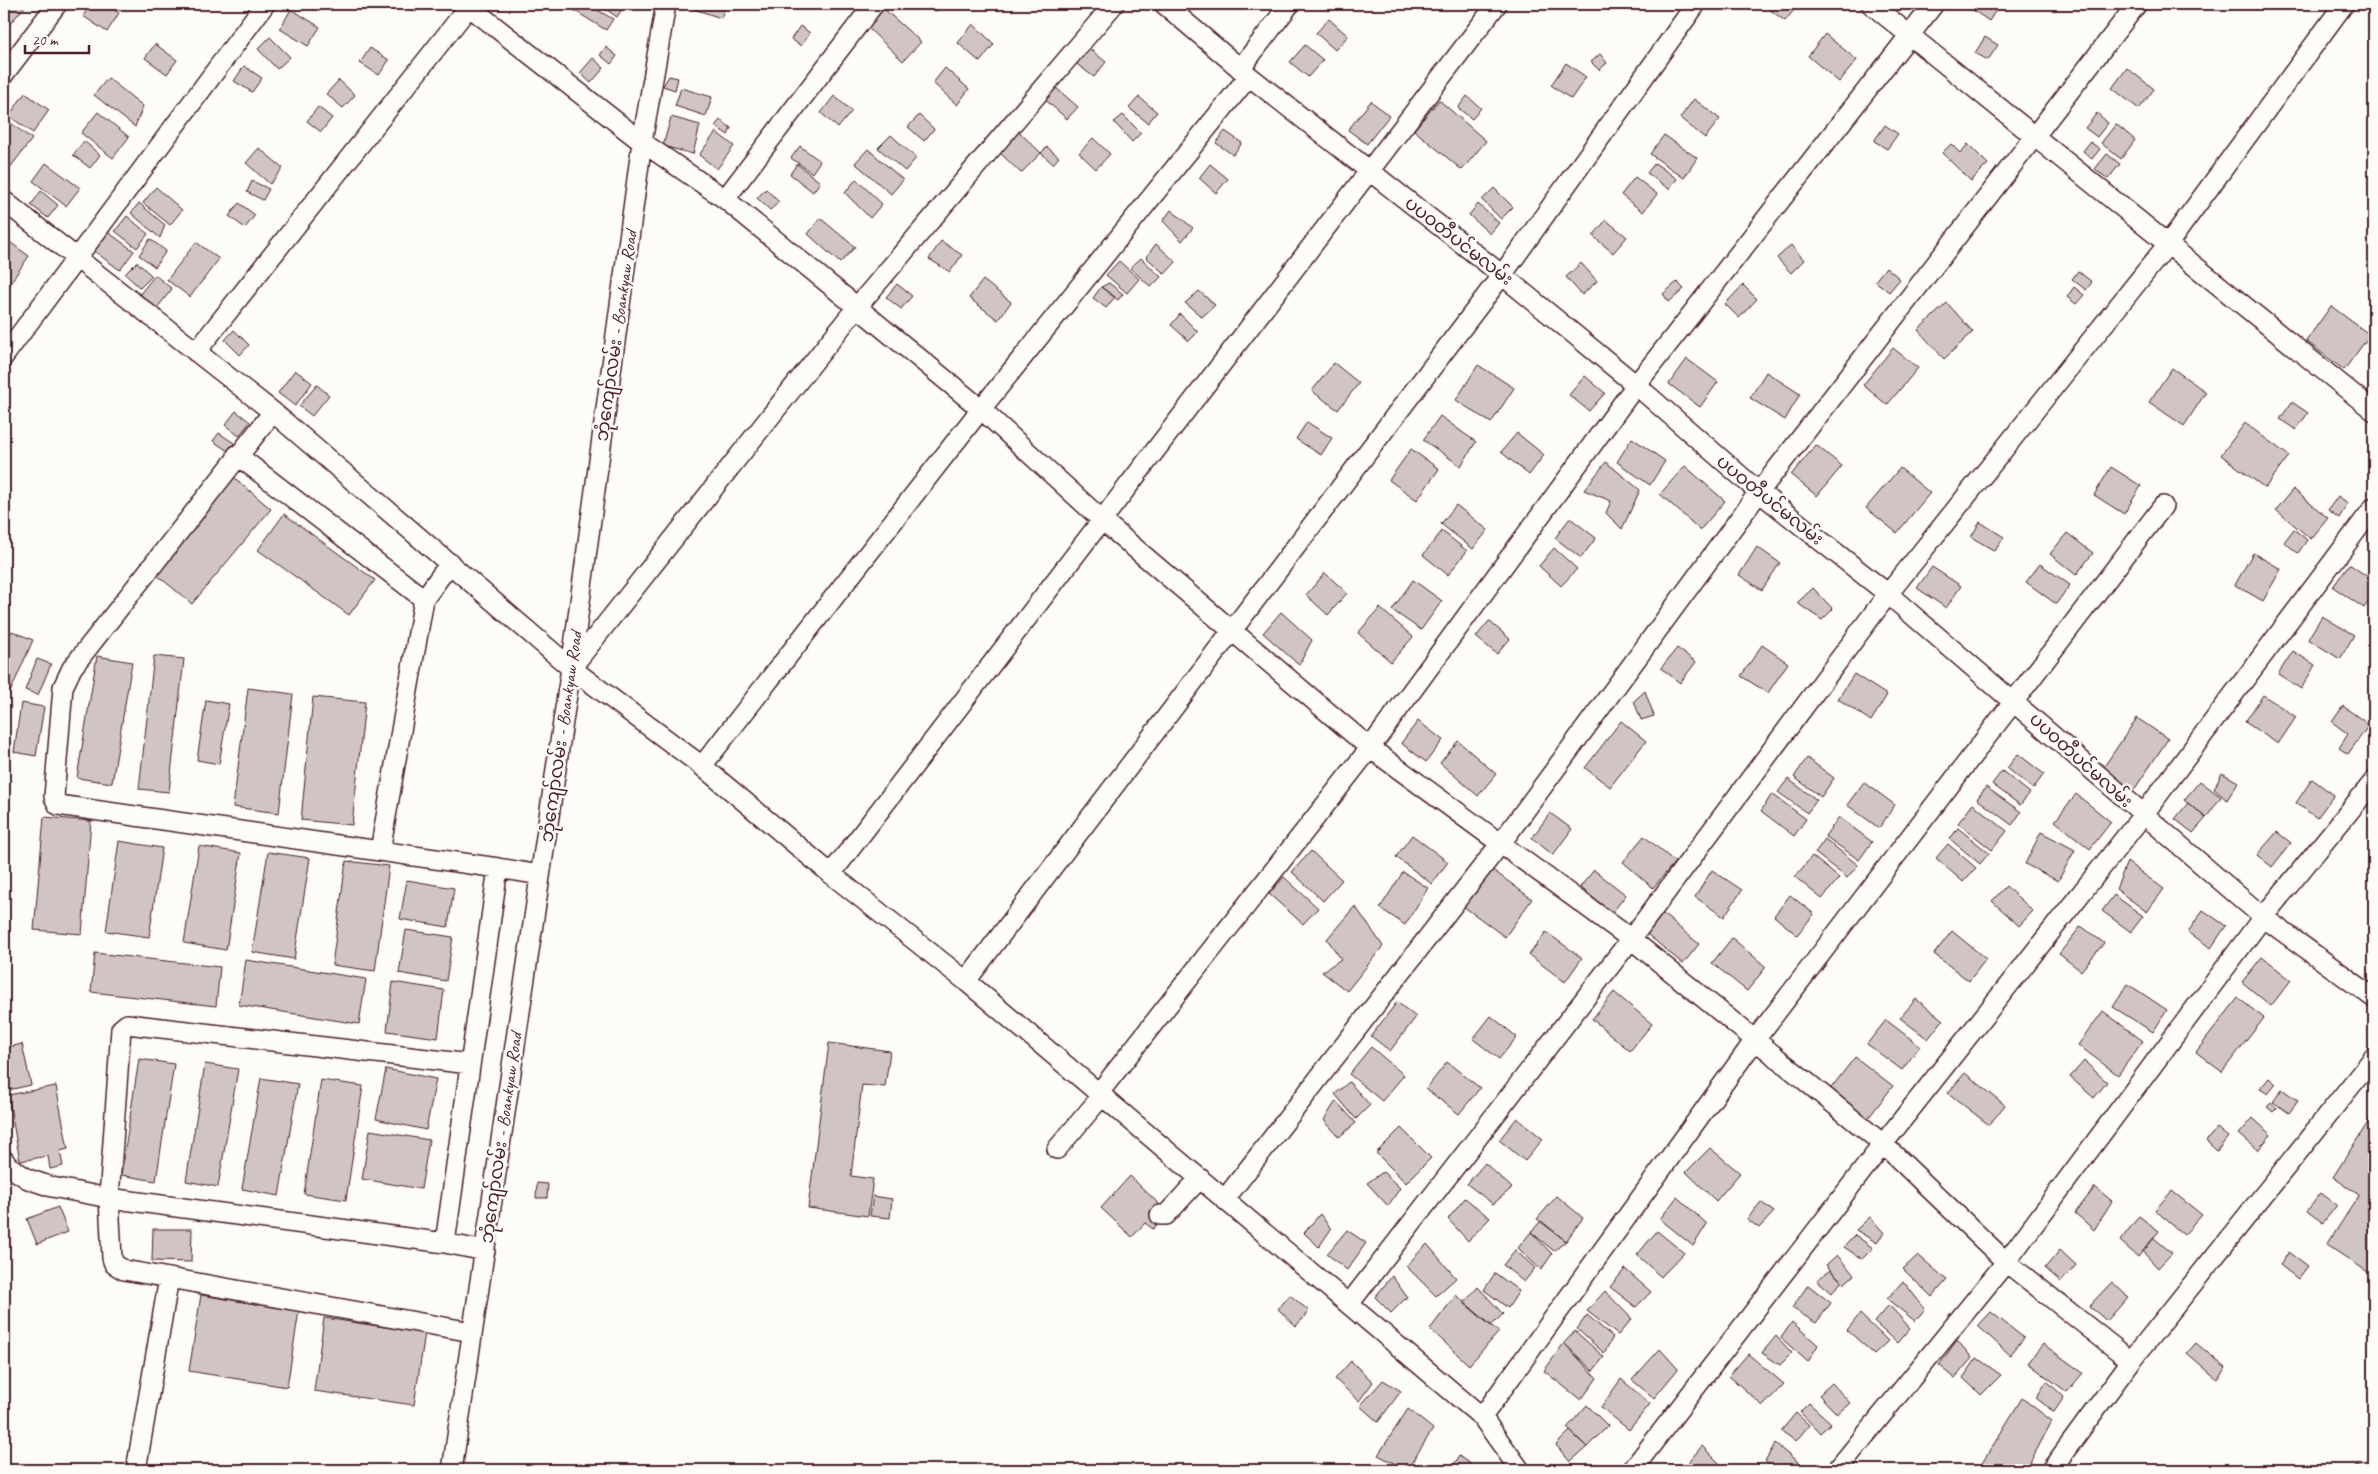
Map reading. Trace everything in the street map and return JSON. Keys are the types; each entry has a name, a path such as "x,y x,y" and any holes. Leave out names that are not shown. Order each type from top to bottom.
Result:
{"street":[{"path":"4,74 57,4"},
{"path":"4,356 265,4"},
{"name":"ဘုံကျော်လမ်း - Boankyaw Road","path":"452,1470 572,668 642,142 666,4"},
{"path":"724,199 874,4"},
{"path":"572,668 856,307 1114,4"},
{"name":"ပပဝတီပင်မလမ်း","path":"1164,4 1245,72 1636,385 1759,492 1888,594 2014,700 2143,815 2263,917 2374,998"},
{"path":"702,766 1245,72 1290,4"},
{"path":"831,874 1497,4"},
{"path":"966,982 1231,630 1502,276 1696,4"},
{"path":"1871,4 2374,411"},
{"path":"1057,1149 1370,748 1636,385 1934,4"},
{"path":"1225,1199 1501,843 1759,492 2137,4"},
{"path":"1349,1304 1631,939 1888,594 2168,244 2344,4"},
{"path":"196,352 469,5 642,142 724,199 982,409 1103,521 1370,748 1631,939 1755,1040 1882,1144 2006,1262 2131,1362"},
{"path":"4,201 76,260 273,412 572,668 702,766 831,874 966,982 1482,1417 1520,1470"},
{"path":"273,412 72,668 63,687 54,797 56,802 58,805 540,875"},
{"path":"238,455 424,599"},
{"path":"1482,1417 1755,1040 2163,506"},
{"path":"1632,1470 1882,1144 2143,815 2374,507"},
{"path":"380,851 424,599 450,564"},
{"path":"1837,1470 2006,1262 2263,917 2374,781"},
{"path":"445,1243 498,868"},
{"path":"470,1064 127,1024 121,1029 109,1198 112,1258 114,1264 124,1270 472,1332"},
{"path":"2051,1470 2131,1362 2374,1057"},
{"path":"4,1160 8,1166 28,1179 52,1187 109,1198 445,1243 485,1251"},
{"path":"1160,1215 1166,1215 1200,1178"},
{"path":"136,1470 169,1278"}],"building":[{"path":"4,4 27,4 7,27 4,24"},
{"path":"91,4 105,4 119,13 107,32 83,16"},
{"path":"404,4 421,4 416,12"},
{"path":"569,4 587,4 613,19 606,30 567,6"},
{"path":"603,4 620,4 624,6 617,17 601,6"},
{"path":"695,4 726,4 721,18 694,9"},
{"path":"926,4 942,4 936,11"},
{"path":"1773,4 1799,4 1785,21 1769,9"},
{"path":"1972,4 2000,4 1989,21 1970,8"},
{"path":"291,9 320,27 308,46 280,29"},
{"path":"884,9 921,42 903,61 867,27"},
{"path":"1329,19 1348,36 1335,50 1316,33"},
{"path":"973,24 994,44 980,62 958,43"},
{"path":"800,26 810,33 801,46 791,39"},
{"path":"1825,34 1857,60 1839,82 1808,56"},
{"path":"270,37 290,57 277,69 258,49"},
{"path":"1985,37 1998,45 1988,60 1975,53"},
{"path":"155,44 177,60 167,74 145,58"},
{"path":"1305,45 1323,60 1308,77 1290,62"},
{"path":"1086,46 1106,62 1094,77 1074,62"},
{"path":"606,47 617,56 611,64 600,55"},
{"path":"370,48 389,60 379,75 360,63"},
{"path":"1600,54 1607,63 1599,70 1591,62"},
{"path":"593,58 604,68 591,83 580,73"},
{"path":"1566,63 1586,77 1571,99 1551,85"},
{"path":"244,66 262,78 252,92 234,81"},
{"path":"945,68 969,89 957,105 933,83"},
{"path":"2127,68 2154,89 2139,109 2112,88"},
{"path":"669,76 678,78 675,90 663,86"},
{"path":"108,78 143,106 135,127 94,95"},
{"path":"339,80 355,95 343,108 326,94"},
{"path":"1054,86 1078,107 1067,119 1042,97"},
{"path":"681,88 712,97 706,116 675,106"},
{"path":"25,93 49,110 33,133 9,116"},
{"path":"834,96 852,111 838,128 821,113"},
{"path":"1467,96 1481,108 1472,119 1458,108"},
{"path":"1139,97 1157,112 1148,123 1129,108"},
{"path":"1694,99 1720,119 1705,138 1680,118"},
{"path":"1439,100 1486,141 1462,170 1414,130"},
{"path":"1371,101 1389,116 1367,144 1348,130"},
{"path":"318,107 332,118 321,132 307,121"},
{"path":"98,112 129,137 113,158 81,133"},
{"path":"2097,113 2108,123 2097,137 2085,128"},
{"path":"919,115 934,129 924,141 908,127"},
{"path":"1123,115 1141,133 1132,142 1114,122"},
{"path":"671,117 700,125 693,154 663,146"},
{"path":"4,118 32,139 9,169 4,165"},
{"path":"720,120 731,128 728,135 715,126"},
{"path":"2116,124 2135,140 2121,159 2101,143"},
{"path":"1885,125 1898,134 1887,149 1874,141"},
{"path":"1225,131 1242,143 1233,155 1216,143"},
{"path":"716,132 734,146 717,169 699,155"},
{"path":"1019,132 1041,153 1021,173 999,152"},
{"path":"891,135 916,158 905,171 878,148"},
{"path":"1664,135 1697,158 1684,178 1650,154"},
{"path":"1093,138 1110,154 1096,169 1079,153"},
{"path":"84,141 100,155 90,168 73,155"},
{"path":"2090,142 2100,149 2092,159 2083,151"},
{"path":"1951,144 1960,153 1968,144 1988,164 1971,181 1942,153"},
{"path":"800,146 820,161 812,173 791,158"},
{"path":"1047,147 1059,157 1053,164 1041,153"},
{"path":"259,148 283,168 270,184 246,163"},
{"path":"868,149 903,180 891,194 855,163"},
{"path":"2107,154 2120,164 2108,179 2095,169"},
{"path":"46,163 80,188 66,206 33,181"},
{"path":"1655,163 1677,179 1669,189 1647,173"},
{"path":"797,164 820,182 813,192 790,174"},
{"path":"1210,164 1228,179 1216,193 1199,178"},
{"path":"1635,177 1657,194 1643,212 1621,195"},
{"path":"856,179 882,204 870,218 845,193"},
{"path":"252,181 269,189 263,200 247,192"},
{"path":"156,187 182,210 170,225 143,203"},
{"path":"1494,188 1513,207 1501,219 1482,200"},
{"path":"766,189 779,202 770,210 757,198"},
{"path":"41,191 58,205 48,218 31,205"},
{"path":"139,203 165,225 160,238 131,213"},
{"path":"239,203 255,215 245,228 229,216"},
{"path":"1478,204 1499,223 1490,234 1469,215"},
{"path":"1171,210 1193,228 1182,241 1163,221"},
{"path":"127,216 148,234 137,248 115,231"},
{"path":"820,218 855,247 840,263 808,234"},
{"path":"1606,220 1627,237 1613,253 1593,236"},
{"path":"105,230 134,251 120,270 91,249"},
{"path":"4,238 29,256 4,292"},
{"path":"150,239 166,251 155,267 139,255"},
{"path":"941,241 962,255 950,272 929,259"},
{"path":"196,242 219,259 190,297 167,280"},
{"path":"1156,244 1176,262 1165,274 1146,257"},
{"path":"1791,245 1804,260 1791,273 1777,258"},
{"path":"1141,258 1161,277 1151,287 1130,268"},
{"path":"1119,261 1139,279 1127,293 1106,275"},
{"path":"137,262 152,276 140,288 125,274"},
{"path":"1581,263 1597,281 1582,295 1566,277"},
{"path":"1886,267 1900,279 1889,292 1875,281"},
{"path":"2078,271 2092,282 2086,290 2072,279"},
{"path":"155,275 172,289 157,308 140,294"},
{"path":"983,280 1011,302 998,320 969,298"},
{"path":"1677,282 1684,289 1669,302 1663,294"},
{"path":"1109,283 1123,294 1118,300 1101,287"},
{"path":"897,284 912,296 901,309 886,297"},
{"path":"1743,285 1757,299 1739,318 1725,304"},
{"path":"1101,287 1115,297 1106,308 1093,298"},
{"path":"2074,287 2084,295 2076,304 2067,297"},
{"path":"1199,291 1215,305 1202,317 1185,303"},
{"path":"1947,303 1973,332 1944,359 1918,330"},
{"path":"2331,306 2370,335 2344,370 2306,341"},
{"path":"1180,314 1198,332 1189,341 1171,325"},
{"path":"234,330 249,345 240,355 225,340"},
{"path":"1893,348 1918,368 1887,405 1863,385"},
{"path":"1687,359 1718,382 1700,407 1669,384"},
{"path":"1334,363 1359,383 1338,410 1312,391"},
{"path":"1478,365 1514,388 1491,423 1456,400"},
{"path":"2172,368 2206,392 2184,426 2149,402"},
{"path":"295,370 312,383 295,406 278,393"},
{"path":"1766,372 1800,394 1785,420 1750,398"},
{"path":"1585,376 1605,393 1589,411 1569,395"},
{"path":"317,385 329,395 312,416 299,406"},
{"path":"2292,402 2308,413 2296,430 2280,419"},
{"path":"236,411 250,422 239,436 225,425"},
{"path":"1440,416 1476,442 1461,466 1423,440"},
{"path":"1307,422 1332,438 1321,455 1296,439"},
{"path":"2245,423 2289,456 2265,488 2221,455"},
{"path":"219,433 234,443 228,451 213,441"},
{"path":"1517,433 1544,455 1529,475 1501,452"},
{"path":"1632,438 1665,461 1650,485 1617,462"},
{"path":"1816,445 1842,466 1817,496 1791,475"},
{"path":"1411,449 1439,469 1417,500 1389,480"},
{"path":"1606,462 1640,490 1622,529 1606,513 1611,501 1584,490"},
{"path":"1685,466 1725,501 1700,530 1660,494"},
{"path":"2111,467 2141,486 2124,514 2094,495"},
{"path":"1900,468 1930,493 1897,533 1866,508"},
{"path":"230,474 271,509 192,604 151,570"},
{"path":"2293,489 2328,518 2311,539 2276,510"},
{"path":"2338,496 2348,503 2339,518 2328,510"},
{"path":"1456,505 1488,530 1473,549 1441,524"},
{"path":"284,514 375,580 349,615 258,550"},
{"path":"1570,518 1596,538 1581,558 1555,538"},
{"path":"1980,522 2004,537 1995,551 1971,537"},
{"path":"2294,529 2307,540 2298,553 2284,542"},
{"path":"1442,531 1467,551 1448,575 1423,555"},
{"path":"2067,533 2093,553 2076,575 2050,554"},
{"path":"1757,547 1780,563 1762,590 1739,575"},
{"path":"1554,548 1577,569 1561,586 1539,566"},
{"path":"2253,553 2281,569 2263,601 2235,585"},
{"path":"2040,564 2070,585 2056,604 2026,582"},
{"path":"2349,564 2374,581 2374,593 2364,608 2333,587"},
{"path":"1932,567 1961,586 1946,608 1917,588"},
{"path":"1325,573 1347,593 1328,615 1306,595"},
{"path":"1413,580 1442,601 1421,630 1392,610"},
{"path":"1813,588 1833,609 1822,620 1797,603"},
{"path":"1380,608 1413,637 1391,662 1358,633"},
{"path":"1281,612 1312,640 1299,665 1263,633"},
{"path":"2322,616 2354,635 2340,659 2308,639"},
{"path":"1489,621 1510,639 1497,654 1476,637"},
{"path":"12,631 33,640 4,706 4,649"},
{"path":"1762,645 1788,663 1768,693 1741,676"},
{"path":"1677,648 1696,662 1680,683 1661,668"},
{"path":"2293,651 2315,665 2301,689 2278,674"},
{"path":"97,656 132,662 112,783 77,778"},
{"path":"154,656 184,659 169,792 139,789"},
{"path":"37,659 51,664 38,695 25,690"},
{"path":"1854,674 1887,695 1871,721 1838,699"},
{"path":"248,688 293,694 279,813 233,807"},
{"path":"1645,691 1654,716 1641,720 1634,701"},
{"path":"2263,695 2296,717 2278,744 2245,722"},
{"path":"313,697 365,702 352,825 301,820"},
{"path":"206,700 229,704 219,764 197,760"},
{"path":"21,703 44,707 36,756 14,752"},
{"path":"2343,706 2369,725 2348,754 2339,748 2348,734 2332,722"},
{"path":"2137,718 2168,739 2132,793 2101,771"},
{"path":"1418,721 1443,740 1426,762 1401,743"},
{"path":"1621,721 1646,741 1610,787 1585,768"},
{"path":"1458,741 1496,774 1478,796 1440,763"},
{"path":"2018,754 2044,774 2033,789 2007,768"},
{"path":"1807,758 1834,778 1821,797 1794,777"},
{"path":"2002,771 2030,793 2020,805 1992,784"},
{"path":"2222,773 2238,782 2227,800 2214,789"},
{"path":"1788,779 1817,800 1807,813 1778,792"},
{"path":"2312,779 2334,795 2317,818 2296,803"},
{"path":"2200,781 2221,797 2206,818 2184,800"},
{"path":"1864,782 1895,805 1879,828 1847,805"},
{"path":"1986,787 2021,812 2012,825 1977,799"},
{"path":"1772,794 1806,819 1794,836 1761,811"},
{"path":"2076,794 2111,822 2090,849 2055,821"},
{"path":"2188,803 2206,818 2193,833 2175,819"},
{"path":"1973,804 2007,831 1992,850 1958,823"},
{"path":"1550,813 1572,829 1553,855 1532,838"},
{"path":"44,817 91,821 82,934 34,930"},
{"path":"1839,817 1872,842 1859,860 1825,836"},
{"path":"1958,828 1989,853 1980,864 1950,839"},
{"path":"2041,832 2075,850 2058,881 2025,864"},
{"path":"2277,832 2291,843 2272,867 2257,855"},
{"path":"1412,835 1448,862 1432,884 1396,857"},
{"path":"1644,836 1675,862 1653,888 1623,862"},
{"path":"1825,839 1858,865 1847,878 1815,853"},
{"path":"119,841 162,848 149,937 106,931"},
{"path":"1948,844 1976,868 1963,882 1936,858"},
{"path":"199,846 241,853 226,950 184,943"},
{"path":"1311,851 1342,880 1323,901 1292,872"},
{"path":"268,852 310,858 294,959 252,952"},
{"path":"1812,856 1839,878 1822,899 1795,877"},
{"path":"346,861 389,866 375,971 332,965"},
{"path":"2127,862 2164,889 2147,912 2116,889"},
{"path":"1490,868 1532,899 1505,937 1463,906"},
{"path":"1594,870 1626,895 1612,913 1580,887"},
{"path":"1712,870 1742,890 1724,917 1695,897"},
{"path":"1403,872 1428,888 1405,925 1380,908"},
{"path":"1284,877 1318,908 1303,924 1269,894"},
{"path":"407,880 454,888 448,927 400,919"},
{"path":"2006,886 2033,911 2019,926 1992,901"},
{"path":"1790,895 1814,914 1797,935 1774,916"},
{"path":"2114,895 2143,916 2131,932 2102,911"},
{"path":"1355,906 1383,946 1347,991 1322,972 1341,959 1327,939"},
{"path":"2203,910 2226,926 2211,948 2188,932"},
{"path":"1663,914 1699,944 1683,964 1647,934"},
{"path":"2081,926 2104,943 2081,971 2059,954"},
{"path":"406,930 453,937 446,981 399,973"},
{"path":"1952,931 1986,959 1969,981 1934,954"},
{"path":"1546,932 1582,958 1565,982 1529,955"},
{"path":"1732,938 1766,967 1747,991 1712,963"},
{"path":"95,953 220,967 216,1006 91,992"},
{"path":"2262,957 2291,980 2271,1006 2242,982"},
{"path":"246,960 366,979 359,1024 239,1005"},
{"path":"393,982 444,990 438,1038 387,1031"},
{"path":"2128,984 2167,1010 2153,1032 2113,1007"},
{"path":"1614,992 1652,1024 1630,1051 1592,1019"},
{"path":"2238,998 2264,1018 2222,1072 2196,1052"},
{"path":"1916,999 1943,1020 1928,1039 1900,1018"},
{"path":"1397,1002 1416,1017 1390,1051 1371,1036"},
{"path":"2103,1011 2143,1041 2118,1075 2078,1045"},
{"path":"1491,1016 1517,1037 1499,1059 1473,1039"},
{"path":"1886,1020 1920,1046 1902,1070 1867,1044"},
{"path":"829,1043 890,1051 885,1087 862,1085 851,1176 873,1179 868,1216 808,1208"},
{"path":"22,1044 31,1085 4,1091 4,1048"},
{"path":"1371,1047 1404,1075 1382,1101 1349,1074"},
{"path":"1855,1057 1893,1086 1866,1121 1828,1092"},
{"path":"139,1059 174,1064 156,1181 121,1175"},
{"path":"2084,1061 2107,1082 2094,1098 2070,1077"},
{"path":"1447,1062 1480,1088 1459,1114 1426,1089"},
{"path":"205,1064 238,1069 218,1187 186,1181"},
{"path":"386,1069 436,1079 426,1130 376,1119"},
{"path":"1965,1073 2005,1105 1989,1125 1948,1093"},
{"path":"261,1078 298,1084 279,1196 242,1189"},
{"path":"2269,1078 2276,1084 2268,1094 2260,1089"},
{"path":"321,1080 363,1086 346,1200 304,1194"},
{"path":"1349,1082 1370,1105 1356,1119 1335,1094"},
{"path":"56,1086 68,1149 60,1151 63,1166 50,1169 48,1156 20,1161 8,1095"},
{"path":"2282,1089 2298,1101 2289,1113 2273,1102"},
{"path":"1336,1101 1356,1123 1339,1137 1324,1120"},
{"path":"2271,1103 2277,1108 2273,1112 2267,1107"},
{"path":"2374,1113 2374,1276 2327,1245 2359,1195 2333,1177"},
{"path":"1517,1118 1543,1139 1525,1161 1499,1140"},
{"path":"2253,1118 2271,1135 2258,1150 2239,1134"},
{"path":"1401,1128 1431,1158 1406,1183 1376,1153"},
{"path":"2217,1128 2228,1137 2217,1151 2206,1141"},
{"path":"370,1130 429,1140 421,1189 362,1179"},
{"path":"1710,1148 1740,1173 1716,1201 1686,1172"},
{"path":"1485,1163 1512,1188 1493,1204 1467,1184"},
{"path":"1383,1172 1400,1188 1388,1206 1367,1183"},
{"path":"1130,1176 1161,1206 1154,1212 1162,1219 1153,1229 1145,1223 1132,1237 1101,1208"},
{"path":"537,1183 548,1184 547,1198 536,1198"},
{"path":"2095,1187 2112,1201 2094,1230 2075,1213"},
{"path":"2172,1191 2202,1215 2184,1235 2155,1210"},
{"path":"2321,1193 2337,1205 2323,1223 2307,1211"},
{"path":"873,1196 892,1199 890,1218 870,1216"},
{"path":"1557,1196 1583,1218 1566,1241 1537,1219"},
{"path":"1677,1197 1707,1224 1693,1246 1660,1219"},
{"path":"1465,1198 1490,1218 1468,1241 1448,1219"},
{"path":"1761,1202 1774,1212 1759,1228 1747,1219"},
{"path":"58,1207 68,1232 37,1244 27,1219"},
{"path":"1320,1214 1331,1229 1319,1247 1304,1233"},
{"path":"2139,1216 2159,1231 2138,1257 2120,1241"},
{"path":"1870,1217 1884,1233 1877,1243 1856,1230"},
{"path":"1541,1221 1566,1241 1554,1251 1531,1232"},
{"path":"153,1229 192,1229 191,1262 152,1261"},
{"path":"1347,1230 1366,1243 1347,1270 1327,1254"},
{"path":"1657,1231 1684,1253 1661,1277 1637,1255"},
{"path":"1531,1232 1552,1254 1541,1270 1518,1248"},
{"path":"1855,1235 1873,1248 1862,1259 1844,1247"},
{"path":"2154,1238 2172,1253 2158,1268 2143,1252"},
{"path":"1427,1244 1456,1278 1436,1296 1406,1266"},
{"path":"1515,1250 1535,1268 1524,1282 1503,1265"},
{"path":"2060,1250 2076,1265 2061,1282 2045,1268"},
{"path":"2289,1252 2308,1266 2298,1279 2280,1265"},
{"path":"1837,1255 1854,1275 1844,1284 1826,1265"},
{"path":"1918,1255 1947,1280 1932,1297 1903,1269"},
{"path":"1625,1269 1651,1292 1636,1307 1610,1287"},
{"path":"1830,1270 1842,1281 1832,1293 1817,1280"},
{"path":"1495,1273 1519,1291 1508,1308 1484,1290"},
{"path":"1392,1276 1407,1297 1391,1313 1375,1297"},
{"path":"1903,1281 1925,1309 1915,1321 1887,1299"},
{"path":"2112,1282 2128,1297 2107,1321 2089,1306"},
{"path":"1808,1285 1831,1303 1816,1323 1792,1308"},
{"path":"1478,1287 1503,1314 1491,1326 1464,1303"},
{"path":"1605,1291 1632,1319 1618,1335 1587,1311"},
{"path":"201,1295 299,1311 287,1387 189,1371"},
{"path":"1290,1295 1309,1311 1296,1326 1278,1309"},
{"path":"1456,1295 1499,1332 1469,1365 1430,1329"},
{"path":"1889,1305 1910,1328 1897,1343 1874,1322"},
{"path":"1991,1312 2024,1338 2010,1355 1978,1326"},
{"path":"1860,1314 1888,1341 1874,1354 1847,1330"},
{"path":"1587,1315 1613,1337 1604,1353 1577,1329"},
{"path":"324,1318 425,1333 414,1405 314,1391"},
{"path":"1792,1322 1818,1345 1808,1362 1781,1338"},
{"path":"1575,1331 1604,1357 1593,1371 1564,1343"},
{"path":"1776,1336 1792,1353 1780,1365 1762,1353"},
{"path":"1957,1340 1972,1358 1955,1378 1939,1365"},
{"path":"1564,1343 1597,1378 1581,1400 1544,1371"},
{"path":"2196,1343 2226,1368 2217,1379 2187,1353"},
{"path":"2043,1344 2083,1373 2067,1392 2028,1363"},
{"path":"1660,1349 1678,1369 1654,1398 1632,1380"},
{"path":"1748,1354 1784,1384 1763,1406 1729,1376"},
{"path":"1977,1358 2001,1375 1981,1395 1963,1378"},
{"path":"1351,1361 1373,1382 1359,1401 1335,1379"},
{"path":"1621,1379 1650,1404 1629,1430 1601,1407"},
{"path":"1383,1380 1401,1391 1378,1422 1360,1406"},
{"path":"2047,1381 2064,1397 2054,1412 2036,1398"},
{"path":"1832,1383 1850,1403 1837,1414 1819,1395"},
{"path":"2022,1398 2052,1421 2026,1470 1978,1470"},
{"path":"1809,1403 1831,1423 1820,1433 1800,1412"},
{"path":"1587,1405 1608,1426 1587,1447 1567,1428"},
{"path":"1408,1409 1433,1429 1407,1470 1378,1455"},
{"path":"1796,1413 1809,1425 1796,1441 1781,1431"},
{"path":"1570,1431 1587,1447 1570,1462 1556,1445"},
{"path":"1775,1444 1798,1462 1792,1470 1775,1470 1765,1461"},
{"path":"1702,1446 1722,1466 1719,1470 1682,1470"},
{"path":"1459,1456 1478,1470 1451,1470"},
{"path":"2356,1465 2374,1470 2354,1470"}]}
